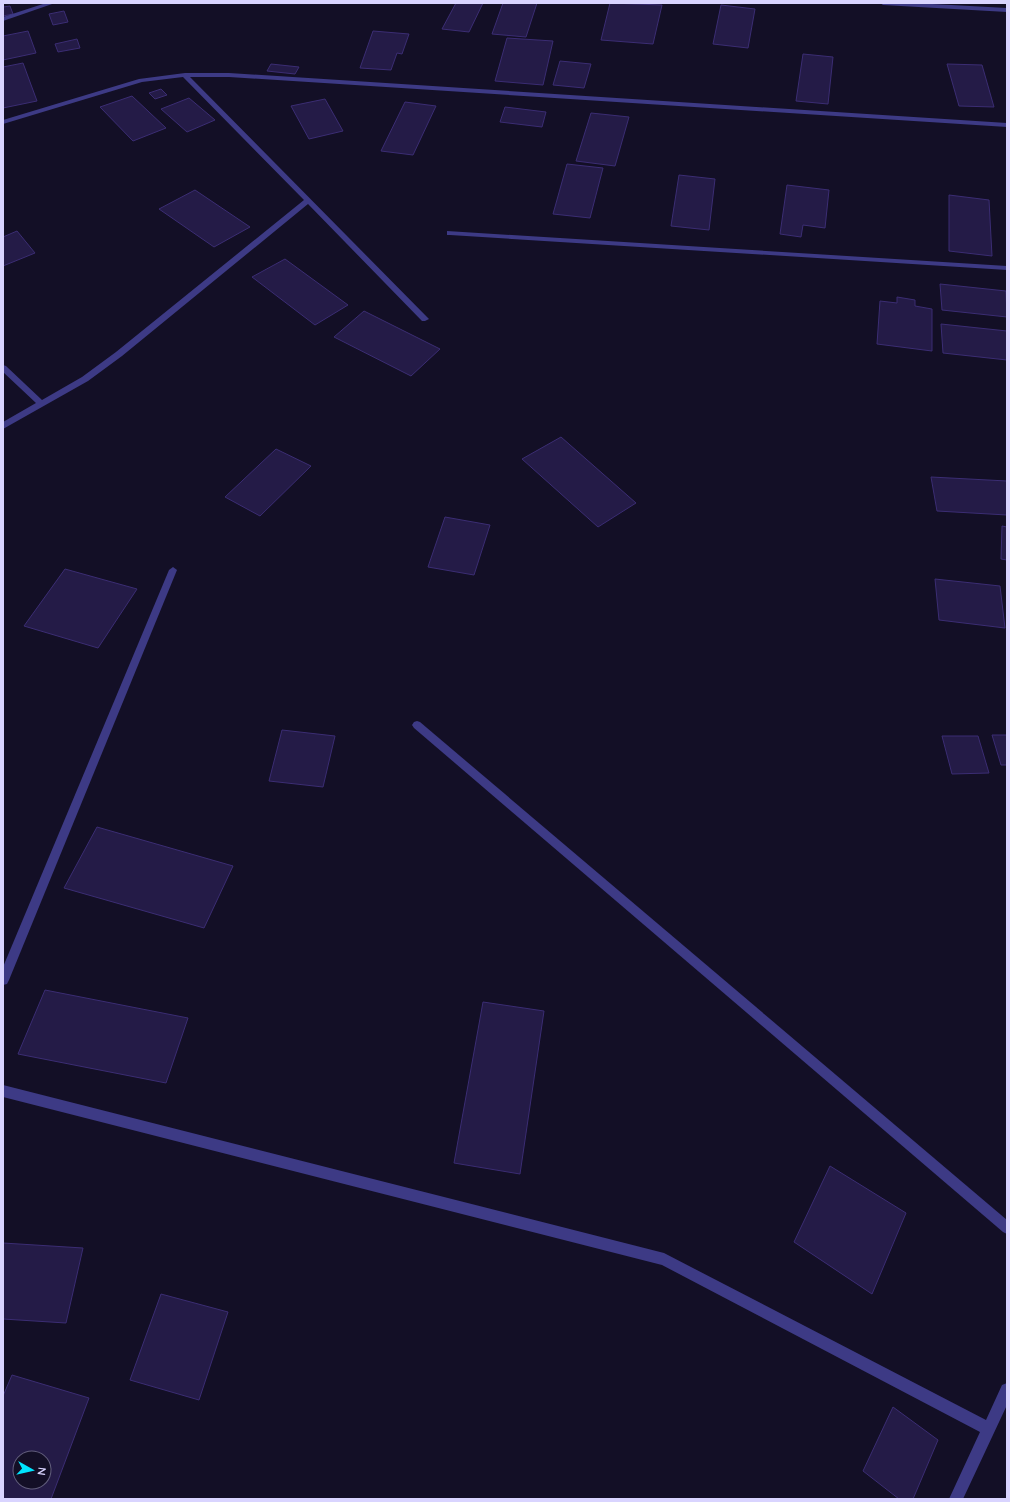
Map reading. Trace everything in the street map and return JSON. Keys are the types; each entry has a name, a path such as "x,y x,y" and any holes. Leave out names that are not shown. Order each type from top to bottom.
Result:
{"street":[{"path":"3,18 52,3"},
{"path":"884,3 1007,10"},
{"path":"185,75 425,320"},
{"path":"3,122 141,80 185,75 229,75 1007,125"},
{"path":"3,426 41,403 86,379 119,354 308,200"},
{"path":"450,233 1007,268"},
{"path":"3,368 41,403"},
{"path":"3,980 173,570"},
{"path":"417,725 1007,1228"},
{"path":"3,1091 664,1259 989,1428"},
{"path":"956,1499 1007,1390"}],"building":[{"path":"456,3 483,3 469,32 442,29"},
{"path":"503,3 537,3 526,37 492,34"},
{"path":"610,3 662,5 653,44 601,40"},
{"path":"721,5 755,9 748,48 713,44"},
{"path":"10,6 13,14 3,16 3,7"},
{"path":"64,11 68,22 53,25 49,14"},
{"path":"28,31 36,53 3,60 3,36"},
{"path":"373,31 409,34 402,54 397,53 391,70 360,68"},
{"path":"507,38 553,41 543,85 495,81"},
{"path":"77,39 80,48 58,52 55,44"},
{"path":"803,54 833,57 828,104 796,101"},
{"path":"560,61 591,64 584,88 553,85"},
{"path":"23,63 37,101 3,108 3,67"},
{"path":"271,64 299,67 295,74 267,71"},
{"path":"947,64 982,65 994,107 959,106"},
{"path":"161,89 167,95 155,99 149,93"},
{"path":"132,96 166,128 133,141 100,107"},
{"path":"189,98 215,120 187,132 161,109"},
{"path":"325,99 343,131 309,139 291,106"},
{"path":"405,102 436,106 413,155 381,151"},
{"path":"505,107 546,112 542,127 500,122"},
{"path":"591,113 629,117 615,166 576,161"},
{"path":"567,164 603,168 590,218 553,214"},
{"path":"679,175 715,179 709,230 671,226"},
{"path":"787,185 829,190 825,228 803,225 801,237 780,234"},
{"path":"195,190 250,227 214,247 159,209"},
{"path":"949,195 989,200 992,256 949,251"},
{"path":"17,231 35,253 3,266 3,237"},
{"path":"285,259 348,305 315,325 252,277"},
{"path":"940,284 1006,291 1007,317 942,310"},
{"path":"897,297 915,300 915,306 932,309 932,351 877,344 880,301 897,303"},
{"path":"364,311 440,349 411,376 334,337"},
{"path":"941,324 1007,331 1007,360 943,353"},
{"path":"561,437 636,503 598,527 522,459"},
{"path":"276,449 311,466 260,516 225,497"},
{"path":"931,477 1007,481 1007,515 937,511"},
{"path":"445,517 490,525 474,575 428,567"},
{"path":"1002,526 1007,527 1007,560 1001,559"},
{"path":"65,569 137,589 98,648 24,626"},
{"path":"935,579 1000,586 1005,628 939,620"},
{"path":"282,730 335,736 323,787 269,781"},
{"path":"992,735 1007,735 1007,765 1001,765"},
{"path":"942,736 978,736 989,773 952,774"},
{"path":"97,827 233,866 204,928 64,888"},
{"path":"45,990 188,1018 166,1083 18,1054"},
{"path":"483,1002 544,1011 520,1174 454,1163"},
{"path":"830,1166 906,1213 872,1294 794,1242"},
{"path":"3,1243 83,1248 66,1323 3,1319"},
{"path":"161,1294 228,1312 199,1400 130,1380"},
{"path":"12,1375 89,1398 51,1499 3,1499 3,1396"},
{"path":"893,1407 938,1440 913,1499 899,1499 863,1471"}]}
